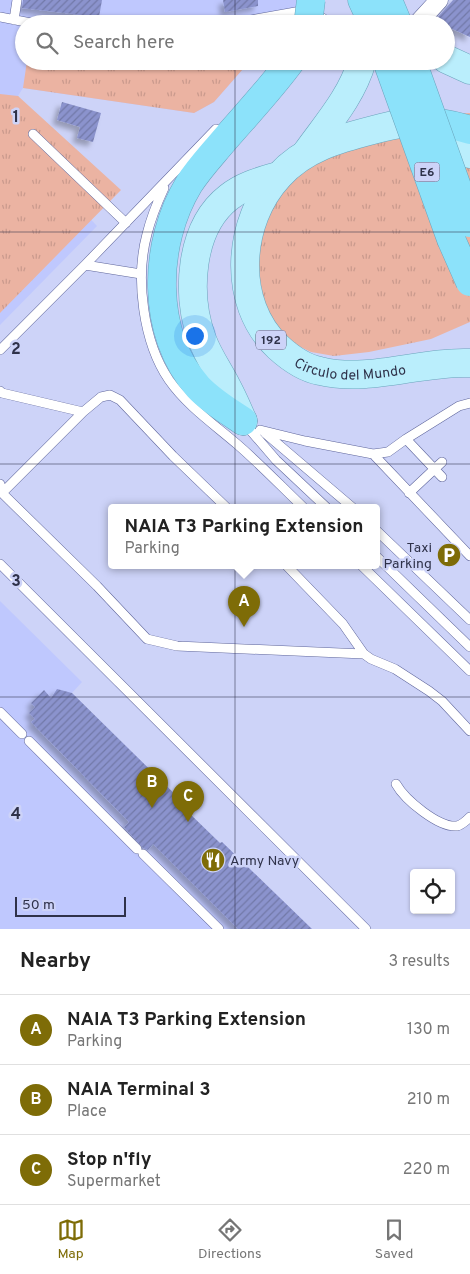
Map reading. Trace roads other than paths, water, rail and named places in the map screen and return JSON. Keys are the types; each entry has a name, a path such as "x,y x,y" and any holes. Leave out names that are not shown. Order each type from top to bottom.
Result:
{"highway":[{"path":"362,0 369,15"},
{"path":"388,0 394,15"},
{"path":"252,426 221,406 200,388 187,372 168,332 163,303 163,274 167,244 174,217 190,183 284,70"},
{"name":"E6","path":"390,70 450,239 470,282"},
{"name":"E6","path":"415,70 470,223"},
{"path":"414,121 452,124 470,130"}],"main road":[{"path":"353,0 359,15"},
{"path":"395,0 404,15"},
{"path":"455,63 470,70"},
{"name":"192","path":"306,152 349,92 358,70"},
{"path":"414,121 428,123 450,134 470,154"},
{"name":"Circulo del Mundo","path":"414,121 359,134 306,152 278,176 262,200 248,236 246,280 251,306 259,323 272,342 296,362 319,371 331,374 378,373 470,363"},
{"path":"252,426 203,340 195,308 194,269 202,236 220,206 247,186 278,176"}],"street":[{"path":"425,15 439,0"}],"lane":[{"path":"0,17 14,20 17,0"},
{"path":"279,15 302,11 311,12 319,0"},
{"path":"0,350 85,266 226,120"},
{"path":"33,134 126,223"},
{"path":"167,181 153,212 146,235 141,274 147,322 154,349 168,380 184,398 252,457 300,504"},
{"path":"85,266 141,274"},
{"path":"1,395 83,412"},
{"path":"222,504 120,400 110,395 101,397 83,412 1,489 147,639 165,644 364,654"},
{"path":"252,426 296,439 373,454 388,452 459,406 470,403"},
{"path":"252,426 276,460 323,504"},
{"path":"252,426 348,504"},
{"path":"406,439 442,477"},
{"path":"373,454 470,556"},
{"path":"409,493 442,462"},
{"path":"380,534 470,620"},
{"path":"380,560 468,646"},
{"path":"0,564 366,929"},
{"path":"290,569 343,624 364,654 395,669 429,691 442,701 470,732"},
{"path":"365,569 470,671"},
{"path":"0,712 219,929"},
{"path":"396,784 408,800 447,825 461,825 470,817"}],"place":[{"name":"Taxi Parking","path":"449,555"},
{"name":"NAIA T3 Parking Extension","path":"244,627"},
{"name":"NAIA Terminal 3","path":"152,808"},
{"name":"Stop n'fly","path":"188,822"},
{"name":"Army Navy","path":"213,860"}]}
